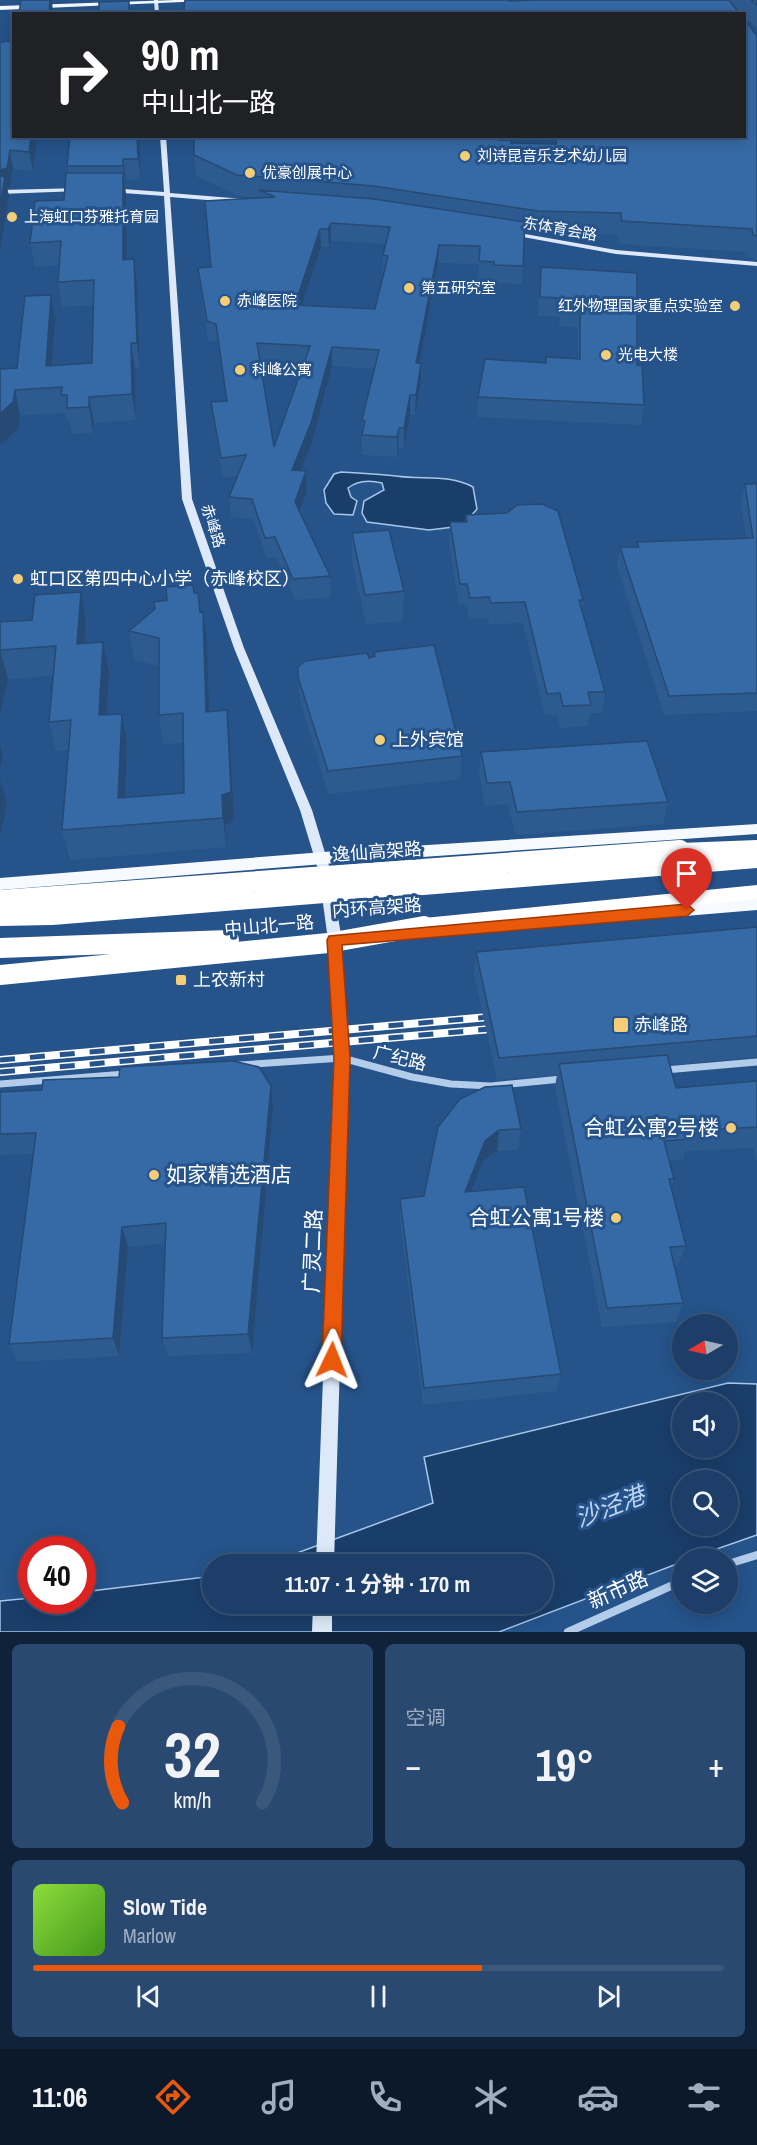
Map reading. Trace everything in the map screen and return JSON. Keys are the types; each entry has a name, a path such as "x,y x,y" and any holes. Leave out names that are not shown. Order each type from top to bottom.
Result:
{"highway":[{"name":"逸仙高架路","path":"0,900 757,847"},
{"name":"内环高架路","path":"0,916 63,914 757,858"},
{"name":"内环高架路","path":"0,948 210,942 424,926 757,892"},
{"path":"0,975 328,943 424,926"},
{"path":"0,967 134,956 210,942"}],"main road":[{"path":"0,7 129,0"},
{"path":"0,7 225,0"},
{"path":"0,884 321,858 757,829"},
{"name":"中山北一路","path":"0,967 757,904"}],"street":[{"name":"赤峰路","path":"163,138 187,499 231,627 306,810 321,858 335,940"},
{"path":"0,192 96,190 255,202"},
{"name":"东体育会路","path":"498,231 616,252 757,264"},
{"name":"广灵二路","path":"324,1554 342,1058 335,940"},
{"name":"广纪路","path":"236,1066 342,1058 412,1077 451,1084 492,1086 572,1078"},
{"path":"653,1071 757,1062"},
{"path":"0,1084 130,1074"},
{"path":"738,1561 757,1555"},
{"name":"新市路","path":"568,1632 672,1585"},
{"path":"322,1632 323,1614"}],"water":[{"path":"341,472 455,480 473,487 477,509 462,526 429,530 367,522 362,513 364,501 384,490 382,483 369,481 356,483 348,488 351,497 357,501 353,515 334,514 326,503 324,490 334,474"},
{"name":"沙泾港","path":"728,1383 757,1384 757,1535 720,1548 672,1548 672,1566 553,1611 553,1554 294,1554 433,1503 424,1457 672,1397 672,1458 738,1458 738,1392 691,1392"},
{"path":"202,1577 202,1614 546,1614 499,1632 0,1632 0,1601 18,1599 18,1614 96,1614 96,1590"}],"building":[{"path":"21,0 50,0 49,12 19,12"},
{"path":"185,0 729,0 738,12 185,12"},
{"path":"129,1 129,12 99,12 99,2"},
{"path":"746,22 757,36 757,236 753,235 752,229 622,221 621,213 538,211 374,186 237,175 194,155 194,138 499,138 499,140 511,140 511,143 556,144 557,138 746,138"},
{"path":"12,41 12,138 31,138 29,152 10,150 7,168 0,170 0,42"},
{"path":"70,138 137,138 138,159 123,159 123,166 67,166"},
{"path":"66,173 123,173 123,260 134,259 137,343 131,343 132,394 89,397 89,407 67,408 67,395 61,395 62,387 15,390 13,402 0,414 0,369 17,368 25,296 51,295 46,366 92,363 94,280 58,282 61,241 30,243 35,201 64,200"},
{"path":"0,176 5,177 0,206"},
{"path":"259,190 374,199 525,222 523,266 494,265 494,262 479,261 480,246 439,245 416,363 421,363 416,395 410,395 404,428 399,428 397,437 362,435 365,421 362,420 379,350 332,347 311,423 292,470 306,471 295,502 330,576 293,579 275,537 265,538 252,499 229,497 246,455 221,458 211,402 227,401 216,324 207,321 198,268 211,267 205,201 275,197","holes":["331,223 390,227 383,255 388,256 375,309 295,305 320,229 328,229","257,343 310,346 274,447"]},
{"name":"光电大楼","path":"541,267 637,273 637,365 642,365 644,405 478,397 485,359 546,363 546,357 580,359 580,307 561,306 562,298 540,297"},
{"path":"745,484 757,484 757,693 669,696 620,547 639,547 637,542 753,538"},
{"path":"542,504 558,511 583,600 579,600 605,692 588,692 591,705 563,706 560,693 547,694 525,602 491,603 489,597 470,598 467,584 460,584 450,522 467,522 466,515 507,513 517,505"},
{"path":"389,530 404,591 365,595 352,533"},
{"path":"193,585 194,593 198,593 200,612 203,611 206,712 227,710 231,792 222,795 223,818 62,830 71,720 49,722 56,646 0,650 0,622 32,620 35,595 81,592 77,644 103,642 99,715 122,714 118,798 184,793 183,713 159,715 159,638 129,631 155,609 154,602 167,600 166,587"},
{"name":"上外宾馆","path":"434,645 462,756 328,771 298,677 298,667 305,661 367,653 369,658 375,656 374,652"},
{"path":"647,741 668,802 517,812 510,782 487,783 481,752"},
{"name":"赤峰路","path":"757,927 757,1036 499,1058 476,952"},
{"path":"667,1055 676,1088 757,1081 757,1127 688,1131 690,1139 664,1141 674,1179 669,1179 686,1246 670,1247 683,1303 607,1308 559,1064"},
{"name":"如家精选酒店","path":"233,1061 259,1067 271,1086 248,1334 162,1338 166,1223 122,1227 113,1338 9,1344 36,1133 0,1134 0,1092 42,1090 43,1080 119,1077 120,1067"},
{"path":"512,1085 521,1129 499,1130 485,1141 465,1192 524,1187 561,1374 424,1388 400,1199 424,1196 438,1127 460,1099 485,1087"}],"railway":[{"path":"0,1060 500,1016"},
{"path":"0,1072 502,1028"}],"place":[{"name":"刘诗昆音乐艺术幼儿园","path":"465,156"},
{"name":"优豪创展中心","path":"250,173"},
{"name":"上海虹口芬雅托育园","path":"12,217"},
{"name":"第五研究室","path":"409,288"},
{"name":"赤峰医院","path":"225,301"},
{"name":"红外物理国家重点实验室","path":"735,306"},
{"name":"光电大楼","path":"606,355"},
{"name":"科峰公寓","path":"240,370"},
{"name":"虹口区第四中心小学（赤峰校区）","path":"18,579"},
{"name":"上外宾馆","path":"380,740"},
{"name":"上农新村","path":"181,980"},
{"name":"赤峰路","path":"621,1025"},
{"name":"合虹公寓2号楼","path":"731,1128"},
{"name":"如家精选酒店","path":"154,1175"},
{"name":"合虹公寓1号楼","path":"616,1218"}],"route":[{"path":"332,1360 342,1058 335,940 687,910"}]}
